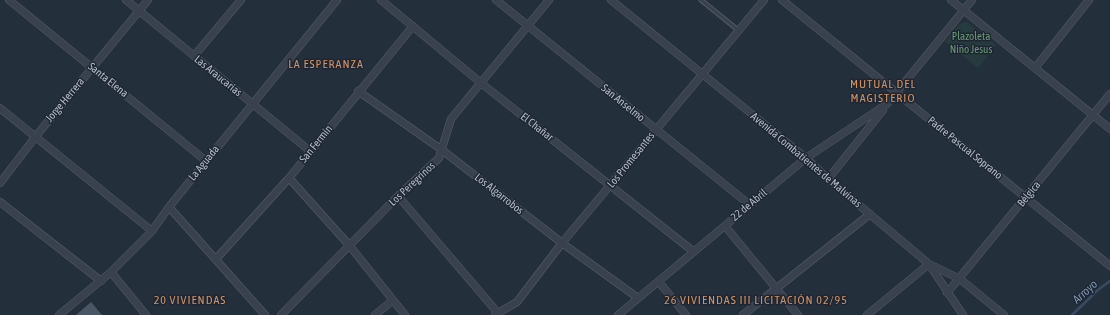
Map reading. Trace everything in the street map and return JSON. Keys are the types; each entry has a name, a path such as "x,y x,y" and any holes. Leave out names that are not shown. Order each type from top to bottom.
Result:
{"street":[{"name":"Santa Elena","path":"9,0 206,161"},
{"name":"Las Araucarias","path":"126,0 310,151"},
{"name":"Jorge Herrera","path":"0,183 36,136 148,0"},
{"path":"194,56 241,0"},
{"name":"La Aguada","path":"59,315 112,272 152,232 169,207 337,0"},
{"name":"El Chañar","path":"381,0 482,83 694,252"},
{"name":"San Anselmo","path":"496,0 750,205"},
{"name":"Los Peregrinos","path":"281,315 398,196 439,158 451,119 549,0"},
{"name":"Avenida Combatientes de Malvinas","path":"611,0 806,158 828,179 929,264 960,279 1004,315"},
{"name":"Los Promesantes","path":"496,314 517,302 562,243 764,0"},
{"name":"Padre Pascual Soprano","path":"782,0 1110,266"},
{"path":"951,0 1110,129"},
{"name":"22 de Abril","path":"828,179 972,0"},
{"path":"1035,68 1089,0"},
{"name":"San Fermín","path":"216,260 289,178 358,91 413,26"},
{"name":"Los Algarrobos","path":"358,91 442,150 562,243 638,298"},
{"name":"Bélgica","path":"947,293 1110,94"},
{"name":"22 de Abril","path":"618,315 806,158 887,104"},
{"path":"0,108 152,232"},
{"path":"289,178 349,245 405,315"},
{"path":"398,196 496,314"},
{"path":"0,202 100,281"},
{"path":"169,207 264,315"},
{"path":"743,315 870,214"},
{"path":"725,226 798,315"},
{"path":"867,315 929,264 963,315"},
{"path":"112,272 146,315"},
{"path":"659,282 686,315"},
{"path":"375,315 394,300"}],"lane":[{"path":"701,0 738,30"}],"green space":[{"name":"Plazoleta Niño Jesus","path":"967,22 996,45 978,68 945,41 961,23"}],"building":[{"path":"91,302 102,315 76,315"}],"waterway":[{"name":"Arroyo","path":"1072,315 1099,289 1110,281"}],"district":[{"name":"LA ESPERANZA","path":"326,64"},
{"name":"MUTUAL DEL MAGISTERIO","path":"883,91"},
{"name":"20 VIVIENDAS","path":"190,300"},
{"name":"26 VIVIENDAS III LICITACIÓN 02/95","path":"756,300"}]}
